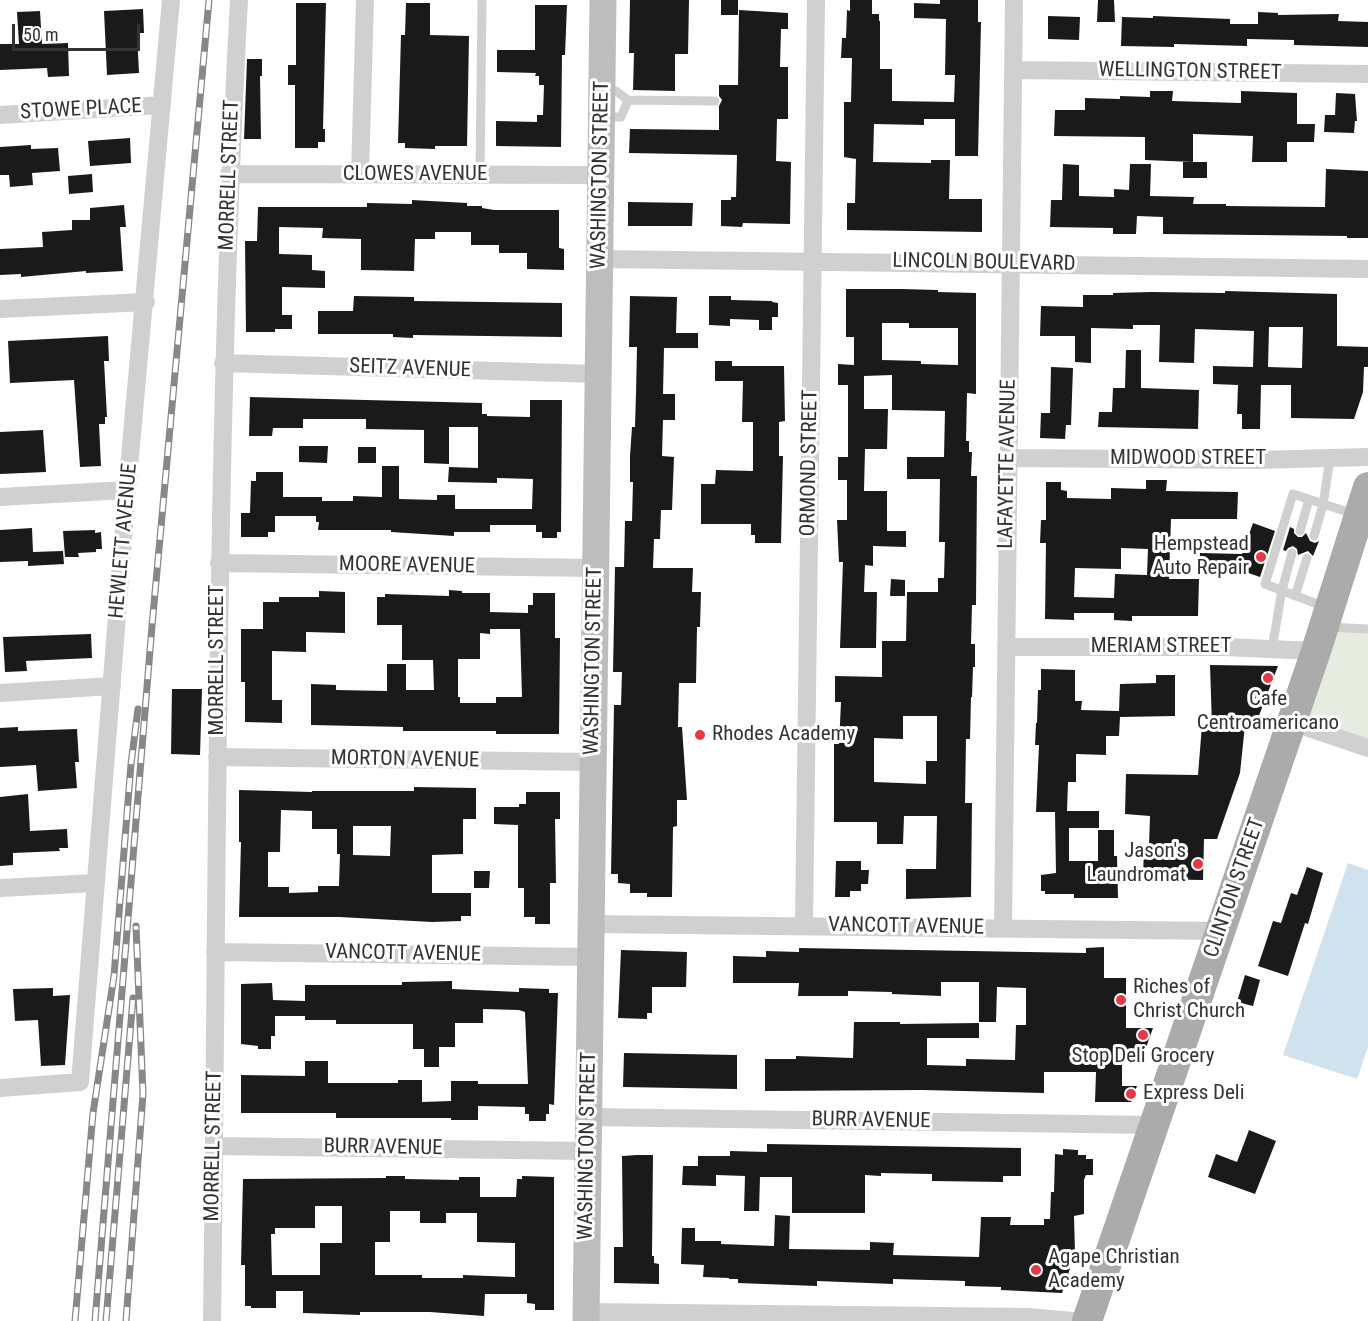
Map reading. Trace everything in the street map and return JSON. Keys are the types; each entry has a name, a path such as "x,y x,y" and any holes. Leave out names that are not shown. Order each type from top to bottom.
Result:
{"main road":[{"name":"WASHINGTON STREET","path":"586,1316 603,0"},
{"name":"CLINTON STREET","path":"1087,1321 1291,722 1368,487"}],"street":[{"name":"HEWLETT AVENUE","path":"0,1088 80,1082 127,490 146,302 171,0"},
{"name":"MORRELL STREET","path":"212,1321 219,563 229,174 238,0"},
{"path":"360,174 364,0"},
{"name":"ORMOND STREET","path":"804,926 816,0"},
{"name":"LAFAYETTE AVENUE","path":"1003,928 1014,0"},
{"name":"WELLINGTON STREET","path":"1013,70 1368,74"},
{"name":"STOWE PLACE","path":"0,115 162,105"},
{"name":"CLOWES AVENUE","path":"229,174 601,175"},
{"name":"LINCOLN BOULEVARD","path":"599,259 1368,269"},
{"path":"0,309 146,302"},
{"name":"SEITZ AVENUE","path":"223,363 598,374"},
{"name":"MIDWOOD STREET","path":"1008,458 1257,460 1368,457"},
{"path":"0,497 127,490"},
{"name":"MOORE AVENUE","path":"219,563 596,568"},
{"name":"MERIAM STREET","path":"1006,647 1272,649 1322,629"},
{"path":"0,693 112,687"},
{"path":"1291,722 1368,748"},
{"name":"MORTON AVENUE","path":"217,757 593,762"},
{"path":"0,888 95,883"},
{"name":"VANCOTT AVENUE","path":"591,924 1220,931"},
{"name":"VANCOTT AVENUE","path":"216,952 591,957"},
{"name":"BURR AVENUE","path":"589,1117 1154,1125"},
{"name":"BURR AVENUE","path":"214,1146 588,1151"},
{"path":"586,1316 1029,1317 1073,1321"}],"lane":[{"path":"480,175 482,0"},
{"path":"628,100 621,117 601,104 616,92 628,100 715,100"},
{"path":"1314,536 1323,504 1330,458"},
{"path":"1322,629 1295,596 1265,584 1293,494 1359,515"},
{"path":"1300,531 1309,500"},
{"path":"1272,649 1282,590 1292,553"},
{"path":"1295,596 1307,558"},
{"name":"MERIAM STREET","path":"1322,629 1368,629"}],"shaded area":[{"path":"1323,627 1368,628 1368,748 1291,722"}],"water":[{"path":"1348,863 1368,870 1368,1047 1357,1079 1283,1055"}],"building":[{"path":"630,0 689,0 688,54 675,54 675,91 633,90 634,53 629,53"},
{"path":"721,0 738,0 738,15 721,15"},
{"path":"850,0 872,0 872,14 879,14 880,69 892,69 892,101 954,102 955,75 945,75 946,19 914,18 914,3 940,4 940,0 978,0 978,22 981,22 978,156 955,156 955,119 924,119 924,125 874,124 873,162 931,163 931,160 950,160 949,199 982,199 982,232 847,230 847,203 855,203 856,159 844,157 844,102 851,102 852,58 841,58 842,38 846,38 847,10 850,11"},
{"path":"1098,0 1114,0 1115,22 1097,22"},
{"path":"296,3 326,3 323,129 325,129 325,142 318,142 318,148 295,148 295,85 288,85 288,65 296,65"},
{"path":"406,3 430,3 430,35 469,36 467,146 435,146 435,149 405,148 405,143 398,143 401,35 405,35"},
{"path":"535,5 567,5 565,55 562,55 561,147 496,146 496,121 537,122 537,115 543,115 544,85 539,85 539,76 535,76 536,73 497,72 497,50 535,50"},
{"path":"143,9 144,33 137,33 139,73 107,75 104,11"},
{"path":"739,10 788,13 788,29 781,29 780,67 788,67 788,119 777,119 776,161 791,162 790,224 743,223 742,227 721,226 721,200 731,200 731,197 736,197 737,155 629,153 630,129 719,130 719,106 722,100 719,96 719,85 738,85"},
{"path":"40,11 42,44 68,43 69,76 48,77 47,68 0,70 0,44 19,44 17,12"},
{"path":"1258,12 1278,13 1278,15 1339,14 1338,21 1368,22 1368,47 1294,45 1294,40 1247,39 1247,46 1174,44 1174,47 1121,46 1122,17 1230,19 1230,24 1258,24"},
{"path":"1048,16 1080,17 1079,40 1048,39"},
{"path":"247,59 262,59 261,139 244,139"},
{"path":"1150,91 1173,91 1172,101 1241,103 1241,91 1297,93 1297,124 1315,124 1314,142 1287,142 1287,162 1252,162 1253,136 1193,134 1193,162 1145,160 1145,137 1054,136 1055,110 1085,110 1085,98 1150,97"},
{"path":"1336,93 1355,94 1357,121 1355,121 1354,133 1324,132 1325,115 1335,115"},
{"path":"130,138 131,163 90,166 88,141"},
{"path":"31,145 31,149 58,148 60,171 32,173 33,185 10,187 9,175 0,175 0,147"},
{"path":"1183,162 1207,162 1207,178 1183,178"},
{"path":"1063,164 1079,165 1079,196 1114,197 1114,189 1129,190 1130,164 1151,164 1150,196 1194,197 1193,204 1226,204 1226,206 1325,207 1326,169 1368,171 1368,238 1163,234 1163,217 1137,216 1136,234 1113,234 1113,228 1050,227 1051,200 1062,200"},
{"path":"92,174 93,192 69,194 68,176"},
{"path":"412,200 467,203 467,206 482,206 482,208 494,210 559,210 559,248 564,249 564,270 527,269 527,253 499,253 499,245 471,245 471,232 435,232 435,239 415,239 414,271 361,270 361,239 322,238 323,228 279,227 279,254 312,255 312,270 325,271 325,288 282,287 282,315 292,315 292,329 275,329 275,332 246,332 245,241 257,241 258,207 367,207 367,203 412,204"},
{"path":"628,202 693,203 692,226 628,226"},
{"path":"124,205 126,227 120,227 123,271 86,273 86,271 21,277 21,274 0,275 0,249 43,247 42,232 72,230 72,220 90,220 90,208"},
{"path":"846,289 938,290 938,292 976,293 976,394 967,393 966,441 969,441 969,452 972,452 971,476 977,476 976,605 972,605 971,644 975,644 975,667 973,667 970,739 966,739 965,803 972,803 971,897 906,899 906,869 936,869 937,816 904,816 903,844 877,844 877,822 834,822 834,744 839,744 841,702 835,702 835,676 882,677 882,641 906,641 907,592 938,592 938,578 944,578 945,542 939,542 940,479 907,479 907,457 944,457 945,411 892,410 892,375 864,376 864,409 888,409 887,449 865,449 864,491 887,491 887,531 906,531 906,547 873,546 873,566 865,565 864,592 877,592 876,648 840,648 843,562 839,562 837,520 847,520 847,480 838,480 838,457 848,457 848,385 838,385 838,364 854,365 854,337 846,337","holes":["882,323 909,323 909,328 958,328 958,365 882,360","903,716 937,716 937,761 926,761 926,784 874,782 874,738 903,739"]},
{"path":"1225,291 1337,294 1337,346 1368,347 1368,367 1364,367 1363,392 1354,419 1291,418 1291,385 1261,385 1260,429 1242,429 1242,414 1237,414 1238,385 1213,384 1213,366 1253,367 1254,331 1195,329 1194,363 1159,362 1160,325 1133,325 1133,329 1091,328 1091,363 1075,362 1075,336 1040,336 1041,306 1083,307 1083,295 1151,292 1225,293","holes":["1269,327 1303,327 1302,368 1268,367"]},
{"path":"354,296 414,297 414,301 562,303 562,337 413,335 413,338 393,337 393,334 318,334 318,311 353,311"},
{"path":"630,296 677,297 676,333 698,333 698,348 664,348 663,394 675,394 675,420 663,420 662,456 674,457 672,510 661,510 660,539 654,539 653,568 693,568 692,592 701,592 700,627 697,627 696,683 679,683 678,727 682,727 687,800 677,800 677,826 673,827 672,897 647,897 647,893 630,893 630,884 618,883 618,874 611,874 614,705 621,705 622,672 613,672 615,567 624,567 625,521 632,521 633,482 630,482 630,456 632,427 635,427 637,347 629,347"},
{"path":"709,296 731,296 731,300 772,301 778,303 778,317 772,317 772,330 759,330 759,320 730,319 730,326 709,325"},
{"path":"108,336 109,361 104,361 107,417 105,417 105,424 99,424 101,466 80,467 74,380 10,383 8,341"},
{"path":"1126,350 1141,350 1141,388 1199,390 1198,429 1098,427 1099,412 1112,412 1113,388 1125,388"},
{"path":"715,361 732,361 732,366 784,366 785,421 779,422 779,456 783,456 781,543 755,543 755,535 751,535 751,524 701,524 701,484 715,484 716,470 753,471 753,422 742,422 743,381 715,381"},
{"path":"1051,367 1073,368 1071,425 1066,425 1065,439 1040,438 1041,413 1050,413"},
{"path":"250,397 482,403 482,414 487,414 487,416 530,417 530,400 562,400 561,532 557,532 557,538 542,538 542,532 536,532 536,525 490,525 490,532 454,532 454,536 391,532 391,530 318,530 319,522 316,522 316,516 275,516 275,532 268,532 268,537 241,537 241,513 250,513 251,481 256,481 256,472 283,472 283,497 322,497 322,501 353,501 353,496 382,497 382,466 399,466 399,499 437,500 437,495 455,495 455,509 532,509 533,479 497,478 497,483 448,482 449,467 478,468 478,427 449,427 449,464 424,463 424,430 366,429 366,419 303,419 303,428 273,428 272,436 249,436"},
{"path":"43,430 46,472 0,474 0,432"},
{"path":"299,446 328,446 327,463 299,462"},
{"path":"358,447 376,447 376,463 358,463"},
{"path":"1146,480 1167,480 1166,491 1238,492 1237,519 1171,519 1169,579 1199,579 1198,616 1132,616 1132,621 1114,620 1114,613 1074,613 1074,620 1045,619 1046,543 1040,543 1041,520 1046,520 1046,482 1061,482 1061,490 1067,491 1067,498 1111,499 1111,488 1146,489","holes":["1121,548 1148,549 1147,575 1115,574 1114,598 1074,597 1075,568 1121,569"]},
{"path":"1253,523 1275,531 1260,577 1228,566 1228,575 1199,574 1200,553 1242,554"},
{"path":"1290,527 1294,529 1298,537 1306,533 1310,541 1315,543 1319,541 1313,556 1308,551 1298,555 1297,549 1293,546 1286,551 1283,550"},
{"path":"32,528 33,552 63,551 64,564 28,566 28,561 0,562 0,530"},
{"path":"95,530 95,533 101,532 102,549 96,549 96,552 78,553 79,557 65,557 63,531"},
{"path":"891,579 905,580 905,596 890,596"},
{"path":"449,590 462,591 462,593 490,593 490,612 528,613 528,605 533,605 533,593 555,593 555,638 560,638 559,734 403,731 403,727 311,725 311,684 336,685 336,690 387,691 387,664 406,664 406,690 434,690 433,660 402,660 402,625 377,625 377,597 385,597 385,594 449,596","holes":["490,629 520,629 522,697 496,697 496,703 460,703 458,659 480,659 480,633 490,634"]},
{"path":"319,591 345,592 345,633 306,632 306,652 272,651 272,700 282,700 282,723 245,722 245,682 241,682 241,629 263,629 263,602 279,602 279,597 319,597"},
{"path":"91,634 92,658 26,661 27,671 5,672 3,637"},
{"path":"1210,665 1278,666 1255,726 1245,725 1240,773 1217,839 1204,839 1203,880 1143,879 1144,846 1149,846 1150,816 1125,814 1126,774 1198,775 1202,725 1212,726"},
{"path":"1041,669 1075,670 1075,701 1082,701 1081,710 1119,711 1120,684 1156,683 1156,675 1175,675 1175,716 1120,717 1119,736 1106,736 1106,755 1076,754 1076,782 1068,782 1067,811 1099,811 1099,828 1069,828 1069,861 1098,861 1098,830 1114,830 1118,898 1074,898 1074,894 1045,894 1045,891 1041,891 1041,875 1056,873 1055,812 1036,812 1039,745 1035,745"},
{"path":"172,689 202,689 200,755 171,754"},
{"path":"18,727 18,731 77,729 79,762 75,762 77,788 38,791 36,765 0,767 0,728"},
{"path":"414,787 476,788 476,819 463,819 463,854 432,855 432,893 471,893 471,916 461,916 461,921 432,922 339,917 239,917 241,842 239,842 239,790 414,791","holes":["281,810 312,811 312,829 337,829 337,854 340,854 339,886 318,886 318,892 289,893 289,887 268,887 268,852 280,852","353,826 391,826 390,856 353,855"]},
{"path":"526,792 560,792 560,819 555,819 556,883 550,883 550,924 535,924 535,917 524,917 524,888 518,888 518,825 494,824 494,807 519,807 519,804 526,804"},
{"path":"28,794 30,831 67,829 68,848 59,848 60,851 13,853 13,865 0,866 0,797"},
{"path":"836,861 861,861 861,870 869,870 868,884 861,884 861,891 850,891 850,897 835,897"},
{"path":"1307,867 1323,873 1308,924 1305,923 1288,976 1258,966 1273,921 1281,923 1291,893 1297,895"},
{"path":"474,871 490,871 489,888 474,888"},
{"path":"1104,947 1104,978 1126,978 1126,1028 1153,1028 1143,1056 1122,1056 1122,1086 1137,1086 1131,1102 1095,1102 1096,1072 1044,1072 1044,1093 923,1090 765,1091 765,1059 796,1059 796,1056 853,1058 854,1022 979,1023 979,1038 927,1038 927,1065 966,1066 966,1059 1015,1060 1016,1025 1026,1025 1026,988 997,987 996,1022 979,1022 979,982 941,982 941,996 848,991 848,996 798,996 799,983 733,983 733,956 766,957 766,951 799,952 799,948 1086,953 1086,948"},
{"path":"621,950 687,952 686,987 652,987 652,1013 647,1013 647,1019 618,1018"},
{"path":"1245,975 1260,980 1253,1006 1237,1002"},
{"path":"452,981 452,989 519,992 519,988 549,989 549,993 558,993 554,1105 549,1104 546,1121 529,1121 529,1114 525,1114 525,1107 478,1106 478,1120 336,1118 336,1113 241,1113 241,1075 305,1076 305,1061 328,1061 328,1083 398,1083 398,1080 422,1080 422,1102 451,1101 451,1081 478,1081 478,1084 528,1084 525,1012 519,1010 483,1009 483,1023 455,1023 455,1047 439,1047 439,1067 424,1067 424,1049 413,1049 413,1024 336,1024 336,1020 305,1020 305,1016 275,1016 275,1036 271,1036 271,1049 258,1049 258,1046 241,1044 241,984 272,983 273,1000 305,1001 305,985 402,985 402,982"},
{"path":"53,988 53,996 70,995 65,1065 41,1066 38,1020 15,1021 13,989"},
{"path":"624,1053 737,1055 737,1089 623,1087"},
{"path":"1249,1130 1276,1141 1255,1194 1208,1177 1216,1154 1237,1162"},
{"path":"767,1144 1021,1148 1021,1176 1003,1176 1003,1182 932,1181 932,1174 865,1175 865,1213 792,1213 792,1177 760,1177 759,1211 744,1211 745,1176 716,1175 716,1186 682,1185 683,1166 698,1166 698,1156 730,1156 730,1151 767,1152"},
{"path":"1063,1149 1078,1150 1078,1155 1086,1155 1086,1159 1093,1159 1093,1175 1086,1175 1084,1180 1084,1214 1074,1216 1075,1253 1062,1293 965,1286 965,1281 893,1279 893,1284 817,1281 817,1286 738,1283 738,1279 703,1277 704,1265 681,1264 682,1228 695,1228 695,1241 774,1246 775,1215 790,1216 789,1249 870,1250 870,1242 894,1243 893,1255 979,1257 981,1217 1011,1217 1010,1225 1044,1225 1044,1219 1050,1219 1051,1192 1054,1192 1055,1154 1063,1155"},
{"path":"653,1155 652,1256 654,1256 654,1263 659,1264 659,1284 614,1283 614,1247 623,1247 622,1156"},
{"path":"386,1176 405,1176 405,1179 459,1180 459,1177 480,1177 480,1197 516,1197 517,1179 522,1179 522,1176 554,1177 554,1310 535,1310 535,1304 527,1303 527,1294 485,1294 484,1316 430,1312 360,1312 360,1315 303,1313 303,1291 276,1291 276,1308 245,1306 245,1265 241,1265 243,1179 386,1178","holes":["315,1206 342,1206 342,1243 320,1243 320,1275 272,1275 271,1234 275,1234 275,1228 315,1228","390,1211 420,1211 420,1223 446,1223 446,1213 477,1213 477,1242 515,1243 515,1277 463,1275 463,1278 422,1278 422,1275 375,1275 375,1242 390,1242"]}],"railway":[{"path":"95,1321 152,626 209,0"},
{"path":"75,1321 93,1113 114,976 131,764 138,709"},
{"path":"126,1321 143,1094 136,926"},
{"path":"106,1321 133,998"}],"place":[{"name":"Hempstead Auto Repair","path":"1261,557"},
{"name":"Cafe Centroamericano","path":"1268,678"},
{"name":"Rhodes Academy","path":"700,735"},
{"name":"Jason's Laundromat","path":"1198,864"},
{"name":"Riches of Christ Church","path":"1121,1000"},
{"name":"Stop Deli Grocery","path":"1143,1035"},
{"name":"Express Deli","path":"1131,1094"},
{"name":"Agape Christian Academy","path":"1036,1270"}]}
